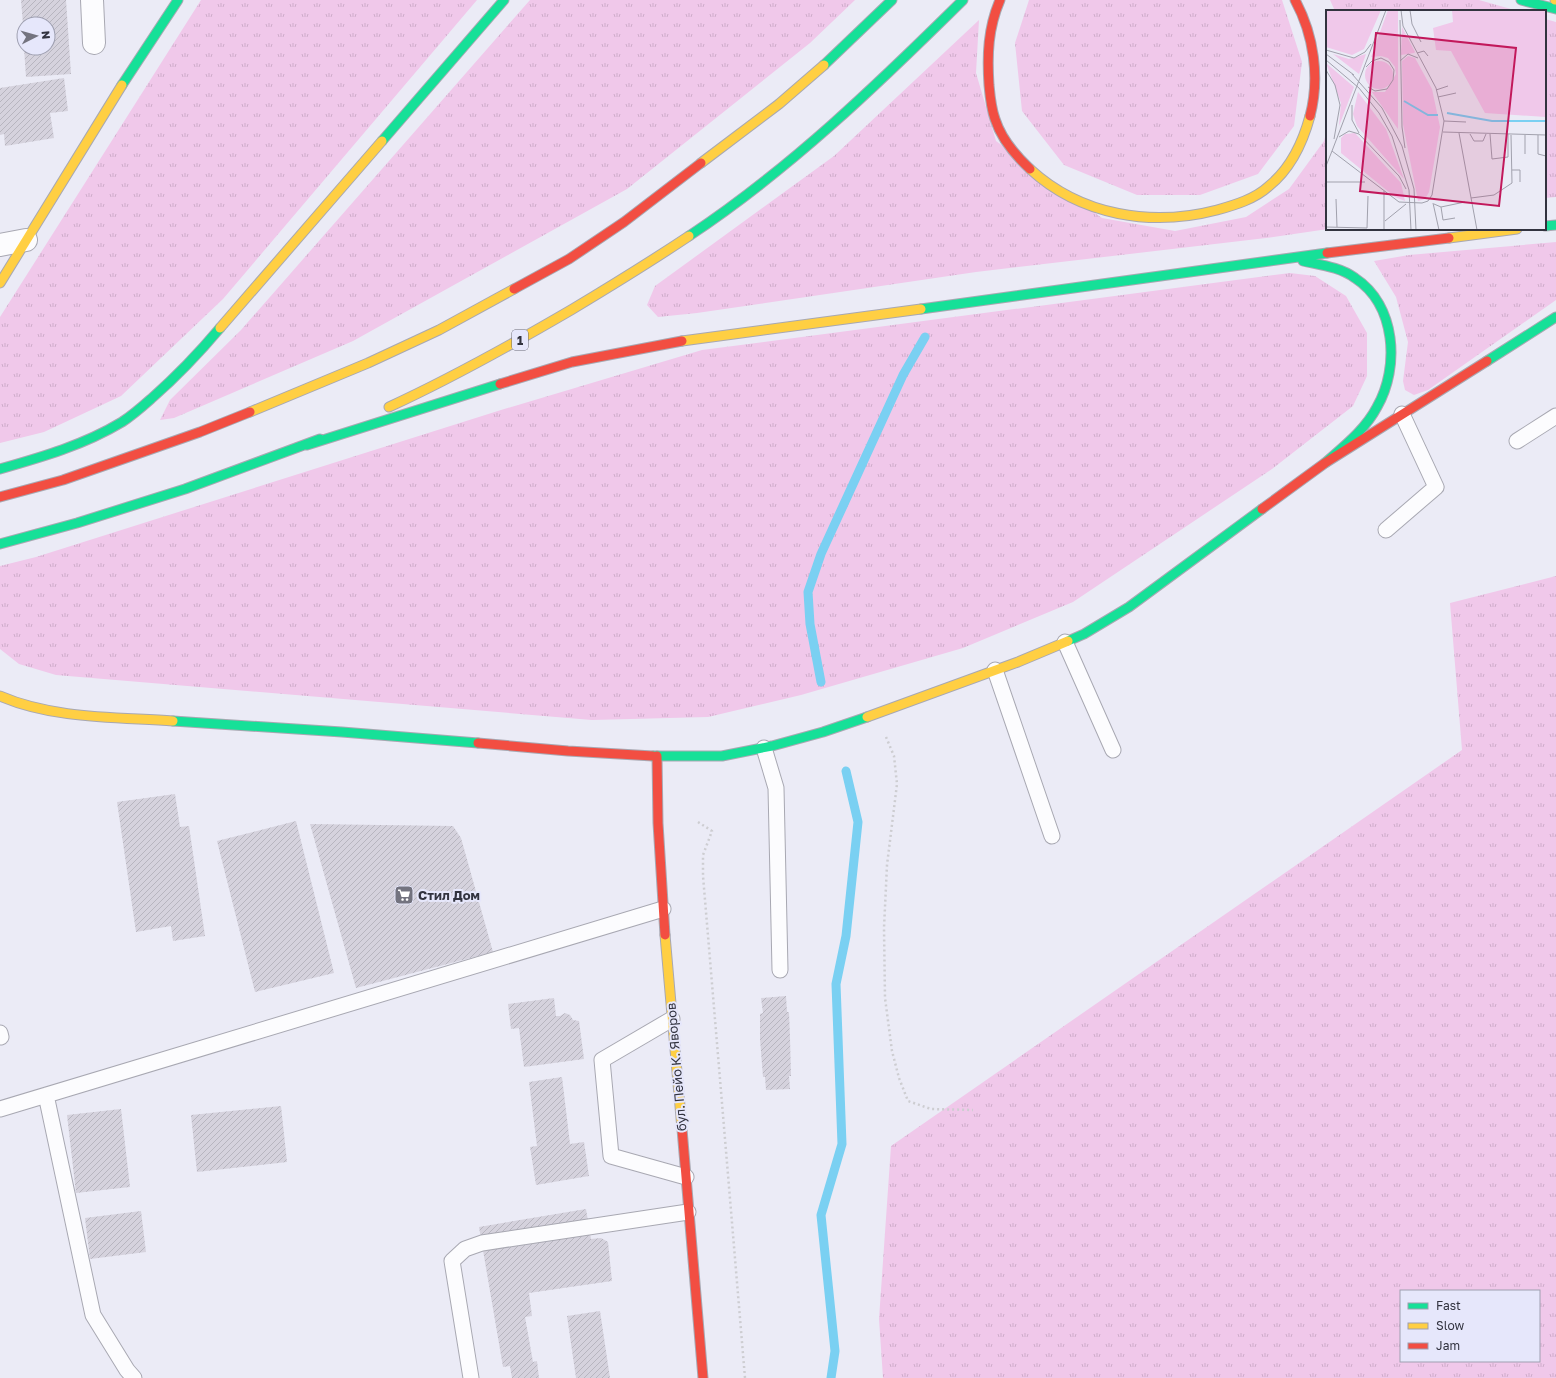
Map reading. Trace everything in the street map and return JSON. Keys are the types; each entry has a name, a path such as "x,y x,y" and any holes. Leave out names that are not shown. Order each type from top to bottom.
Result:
{"main road":[{"path":"0,283 110,104 178,0"},
{"path":"0,469 42,457 68,447 122,422 166,386 229,318 504,0"},
{"path":"0,497 63,480 200,432 284,399 368,363 439,330 569,259 630,218 779,104 837,54 892,0"},
{"name":"1","path":"0,544 78,523 185,490 307,445 407,400 525,337 660,256 718,217 769,178 830,128 885,78 963,0"},
{"path":"1000,0 992,22 987,46 988,70 995,120 1008,143 1022,162 1041,179 1068,196 1092,206 1120,214 1150,218 1183,217 1218,210 1251,199 1275,181 1294,155 1306,130 1314,100 1315,70 1309,37 1300,8 1295,0"},
{"path":"1521,0 1556,9"},
{"path":"1546,226 1556,225"},
{"path":"307,445 572,362 637,349 1289,258 1509,230"},
{"path":"1289,258 1339,269 1360,281 1379,301 1388,325 1392,356 1388,384 1378,407 1360,432 1325,463"},
{"path":"0,696 11,701 39,709 74,714 334,732 568,751 657,756 722,756 764,748 823,732 876,714 995,670 1084,634 1129,607 1325,463 1556,317"},
{"name":"бул. Пейо К. Яворов","path":"657,756 658,823 663,909 703,1378"}],"street":[{"path":"92,0 94,43"},
{"path":"0,245 26,240"}],"lane":[{"path":"1386,530 1436,487 1402,414"},
{"path":"1517,441 1556,416"},
{"path":"1065,642 1113,750"},
{"path":"995,670 1052,836"},
{"path":"764,748 776,788 780,970"},
{"path":"0,1109 663,909"},
{"path":"672,1018 602,1060 611,1156 686,1177"},
{"path":"46,1095 93,1315 127,1370 134,1378"},
{"path":"471,1378 452,1261 465,1249 482,1243 688,1212"}],"path":[{"path":"876,714 894,756 896,770 895,804 887,865 884,928 885,998 892,1051 899,1078 908,1101 931,1109 973,1110"},
{"path":"698,822 712,831 704,855 703,876 746,1378"}],"green space":[{"path":"201,0 477,0 223,299 121,396 44,432 0,443 0,317"},
{"path":"530,0 855,0 810,43 627,189 353,341 174,418 160,420 170,400 241,330"},
{"path":"1029,0 1282,0 1302,62 1294,126 1258,174 1200,195 1137,195 1064,165 1022,111 1015,43"},
{"path":"1330,0 1479,0 1514,10 1335,10"},
{"path":"1546,19 1556,22 1556,197 1546,198"},
{"path":"979,20 976,73 996,141 1102,218 1175,231 1246,217 1289,189 1324,141 1326,133 1326,229 1266,238 976,272 697,313 658,317 647,305 655,286 834,156"},
{"path":"1556,242 1556,300 1428,390 1414,395 1405,390 1403,381 1408,342 1396,297 1374,261 1409,255"},
{"path":"1290,273 1315,276 1346,296 1367,333 1367,376 1353,406 1272,469 1073,602 963,648 801,695 708,717 592,720 56,675 19,664 0,649 0,566 36,557 501,410 702,350"},
{"path":"1556,576 1556,1378 883,1378 879,1319 891,1146 1462,750 1450,603"}],"building":[{"path":"21,0 66,0 71,74 26,77 25,56 56,56 56,16 22,16"},
{"path":"64,78 68,111 50,113 54,138 5,146 4,134 0,135 0,88"},
{"path":"175,794 180,827 189,826 205,936 173,941 171,926 136,932 117,802"},
{"path":"296,821 334,973 255,992 217,841"},
{"name":"Стил Дом","path":"310,824 453,826 461,838 493,952 356,988"},
{"path":"786,996 787,1012 789,1012 790,1089 766,1090 765,1077 763,1077 760,1039 760,1014 763,1013 761,998"},
{"path":"554,998 556,1016 560,1016 565,1013 570,1015 573,1020 579,1021 584,1059 524,1067 519,1028 511,1029 508,1004"},
{"path":"562,1077 570,1144 584,1142 589,1176 536,1185 530,1147 537,1146 529,1082"},
{"path":"281,1106 287,1162 197,1172 191,1115"},
{"path":"121,1109 130,1187 76,1193 67,1115"},
{"path":"586,1209 591,1239 601,1238 608,1242 612,1281 529,1293 532,1316 525,1317 533,1362 537,1361 539,1378 512,1378 510,1366 503,1367 479,1227"},
{"path":"141,1211 146,1252 90,1259 85,1218"},
{"path":"600,1311 610,1378 576,1378 567,1316"}],"waterway":[{"path":"821,682 810,624 808,592 821,554 903,375 925,337"},
{"path":"831,1378 835,1351 821,1215 842,1144 836,984 846,936 858,822 846,771"}],"traffic: fast":[{"path":"122,85 178,0"},
{"path":"382,141 504,0"},
{"path":"824,65 892,0"},
{"path":"689,236 762,183 832,125 963,0"},
{"path":"1521,0 1556,9"},
{"path":"1546,226 1556,225"},
{"path":"921,309 1327,253"},
{"path":"1303,261 1343,271 1355,278 1369,290 1379,304 1386,320 1390,338 1391,356 1389,374 1377,407 1360,430 1347,444 1325,463"},
{"path":"1487,361 1556,317"},
{"path":"0,469 78,444 122,422 170,381 220,328"},
{"path":"307,445 500,384"},
{"path":"0,544 77,523 185,489 320,439"},
{"path":"1068,641 1084,634 1129,607 1262,509"},
{"path":"653,756 722,756 772,746 823,732 867,717"},
{"path":"173,721 478,743"}],"traffic: slow":[{"path":"701,163 779,104 824,65"},
{"path":"0,283 122,85"},
{"path":"1030,169 1050,185 1072,198 1094,207 1118,214 1143,217 1192,215 1238,204 1258,195 1269,186 1283,172 1295,154 1304,136 1310,116"},
{"path":"220,328 382,141"},
{"path":"1449,238 1509,230"},
{"path":"389,407 458,373 526,336 601,292 689,236"},
{"path":"250,412 368,363 439,330 514,289"},
{"path":"682,341 921,309"},
{"path":"867,717 1018,662 1068,641"},
{"path":"0,696 20,704 63,713 85,716 173,721"},
{"path":"665,935 682,1129"}],"traffic: jam":[{"path":"1000,0 993,21 988,52 988,74 992,106 1001,133 1014,152 1030,169"},
{"path":"1295,0 1302,13 1311,42 1315,72 1315,87 1310,116"},
{"path":"514,289 569,259 624,222 701,163"},
{"path":"1327,253 1449,238"},
{"path":"500,384 572,362 682,341"},
{"path":"1262,509 1325,463 1487,361"},
{"path":"0,497 63,480 200,432 250,412"},
{"path":"478,743 568,751 653,756"},
{"path":"657,756 658,823 665,935"},
{"path":"682,1129 703,1378"}],"place":[{"name":"Стил Дом","path":"404,895"}]}
